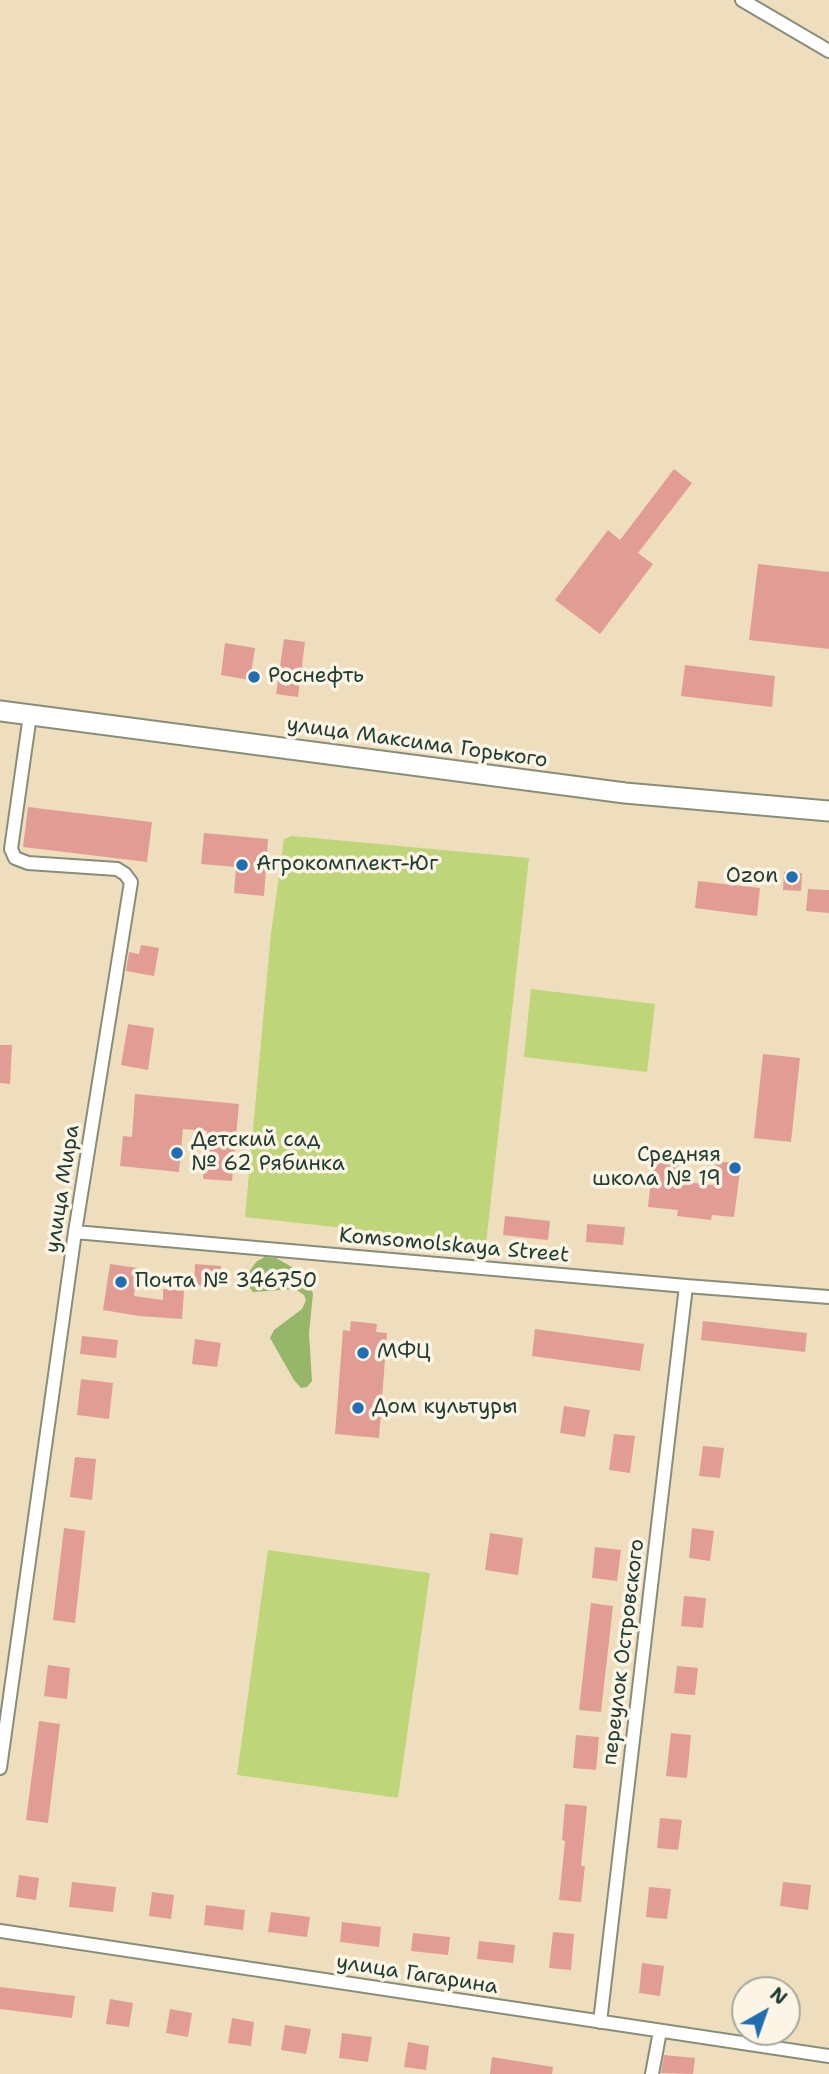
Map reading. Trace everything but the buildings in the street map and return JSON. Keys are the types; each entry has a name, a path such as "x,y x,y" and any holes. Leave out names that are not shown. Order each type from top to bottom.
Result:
{"main road":[{"name":"улица Максима Горького","path":"0,711 625,793 829,811"}],"street":[{"path":"742,0 829,51"},
{"name":"улица Мира","path":"0,1768 75,1232 131,882 117,869 28,863 15,858 11,849 30,715"},
{"name":"Komsomolskaya Street","path":"75,1232 829,1297"},
{"name":"переулок Островского","path":"600,2022 686,1286"},
{"name":"улица Гагарина","path":"0,1931 829,2056"},
{"path":"652,2074 660,2031"}],"green space":[{"path":"292,836 529,858 486,1244 245,1217 271,933 284,839"},
{"path":"531,989 655,1004 647,1072 524,1057"},
{"path":"265,1257 276,1258 299,1271 313,1293 309,1333 312,1381 307,1387 301,1388 294,1380 270,1338 274,1330 302,1309 306,1300 304,1295 295,1289 253,1292 246,1277 257,1261"},
{"path":"268,1550 430,1573 398,1798 237,1775"}],"place":[{"name":"Роснефть","path":"254,677"},
{"name":"Агрокомплект-Юг","path":"242,865"},
{"name":"Ozon","path":"792,877"},
{"name":"Детский сад № 62 Рябинка","path":"177,1153"},
{"name":"Средняя школа № 19","path":"735,1168"},
{"name":"Почта № 346750","path":"121,1282"},
{"name":"МФЦ","path":"363,1353"},
{"name":"Дом культуры","path":"358,1408"}]}
